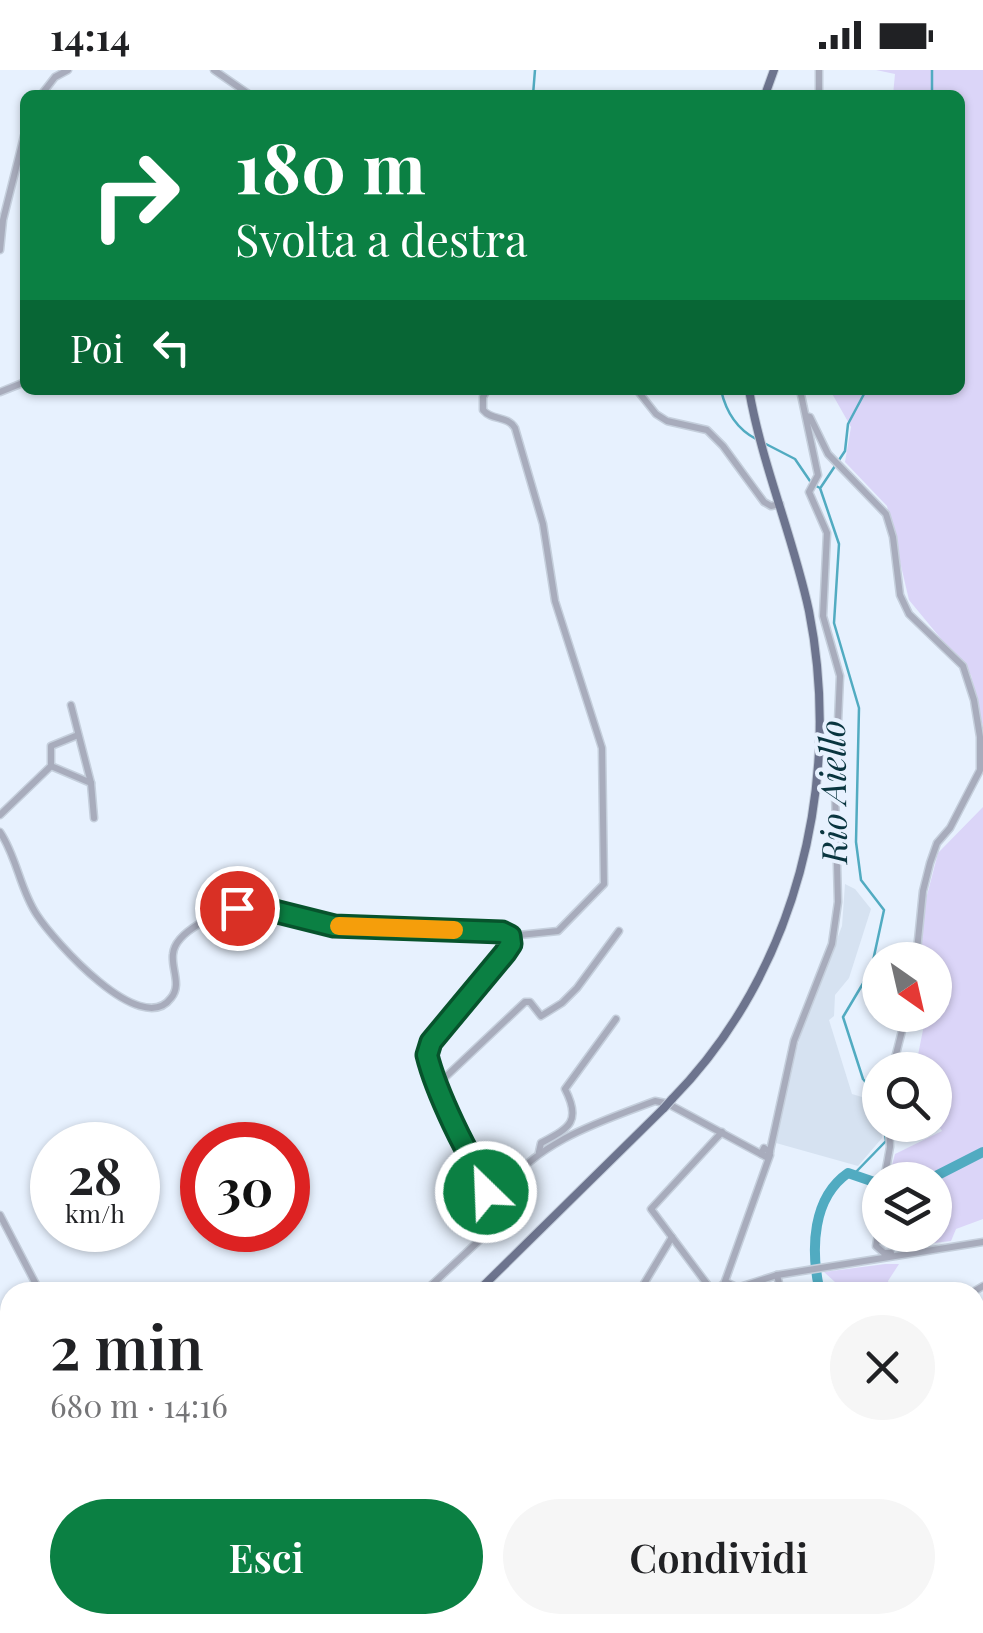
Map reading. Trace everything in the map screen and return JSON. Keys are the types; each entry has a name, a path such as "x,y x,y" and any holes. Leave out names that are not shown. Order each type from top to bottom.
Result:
{"main road":[{"path":"486,1282 668,1104 711,1056 753,992 788,912 811,829 821,740 820,687 808,610 757,434 750,395"}],"street":[{"path":"45,90 68,70"},
{"path":"214,70 243,90"},
{"path":"0,250 3,220 20,152"},
{"path":"0,832 36,914 65,951 83,970 134,1006 147,1009 169,1002 175,993 173,955 182,937 237,908 262,908 334,926 502,932 510,936 558,931 604,884 602,748 555,601 543,524 514,428 506,419 490,416 483,410 484,395"},
{"path":"641,395 667,421 707,430 724,446 764,502 780,504"},
{"path":"730,1282 767,1168 765,1152 794,1041 832,944 838,902 835,790 840,682 823,616 827,533 810,492 818,475 801,395"},
{"path":"806,416 828,454 886,514 900,595 909,614 962,666 974,700 980,770 950,828 937,843 923,891 918,942"},
{"path":"71,705 91,783 94,818"},
{"path":"0,815 50,766 51,746 78,736"},
{"path":"50,766 91,783"},
{"path":"437,1085 525,1002 530,1002 541,1016 562,1004 620,931"},
{"path":"435,1282 484,1236 494,1190 481,1176 437,1085 427,1055 431,1042 505,953 511,944 510,936"},
{"path":"539,1153 541,1143 566,1130 571,1122 574,1106 565,1090 616,1018"},
{"path":"494,1190 539,1153 582,1130 655,1101 765,1152"},
{"path":"706,1282 651,1210 722,1132"},
{"path":"0,1215 35,1282"},
{"path":"645,1282 672,1236"},
{"path":"756,1282 803,1270 983,1242"},
{"path":"883,1252 896,1256"},
{"path":"777,1275 779,1282"}],"shaded area":[{"path":"876,70 983,70 983,727 971,675 909,600 887,506 845,462 851,427 833,395 965,395 965,90 893,90 895,74"},
{"path":"983,807 983,1219 956,1229 952,1239 952,1162 893,1162 895,1154 920,1142 952,1142 952,1052 919,1052 923,1032 952,1032 952,942 921,942 925,903 938,853"},
{"path":"845,884 855,889 871,909 849,978 835,995 834,1016 829,1020 852,1094 862,1097 862,1142 879,1142 858,1166 776,1143 787,1082 804,1024 842,926"},
{"path":"899,1264 888,1282 835,1282 824,1272"}],"waterway":[{"name":"Rio Aiello","path":"533,90 535,70"},
{"path":"932,70 932,90"},
{"name":"Rio Aiello","path":"723,395 733,419 756,439"},
{"path":"821,487 845,451 848,424 863,395"},
{"name":"Rio Aiello","path":"764,443 795,459 810,481"},
{"name":"Rio Aiello","path":"816,486 839,544 834,623 859,708 856,842 861,880 884,910 871,970 843,1017 862,1076"},
{"name":"Rio Aiello","path":"853,1175 885,1142"},
{"path":"952,1168 983,1152"},
{"path":"818,1282 815,1241 821,1210 827,1196 848,1173 862,1178"}],"slow traffic":[{"path":"339,926 454,930"}],"route":[{"path":"237,908 262,908 334,926 502,932 510,936 511,944 505,953 431,1042 427,1055 462,1139 481,1176 491,1183 486,1192"}]}
